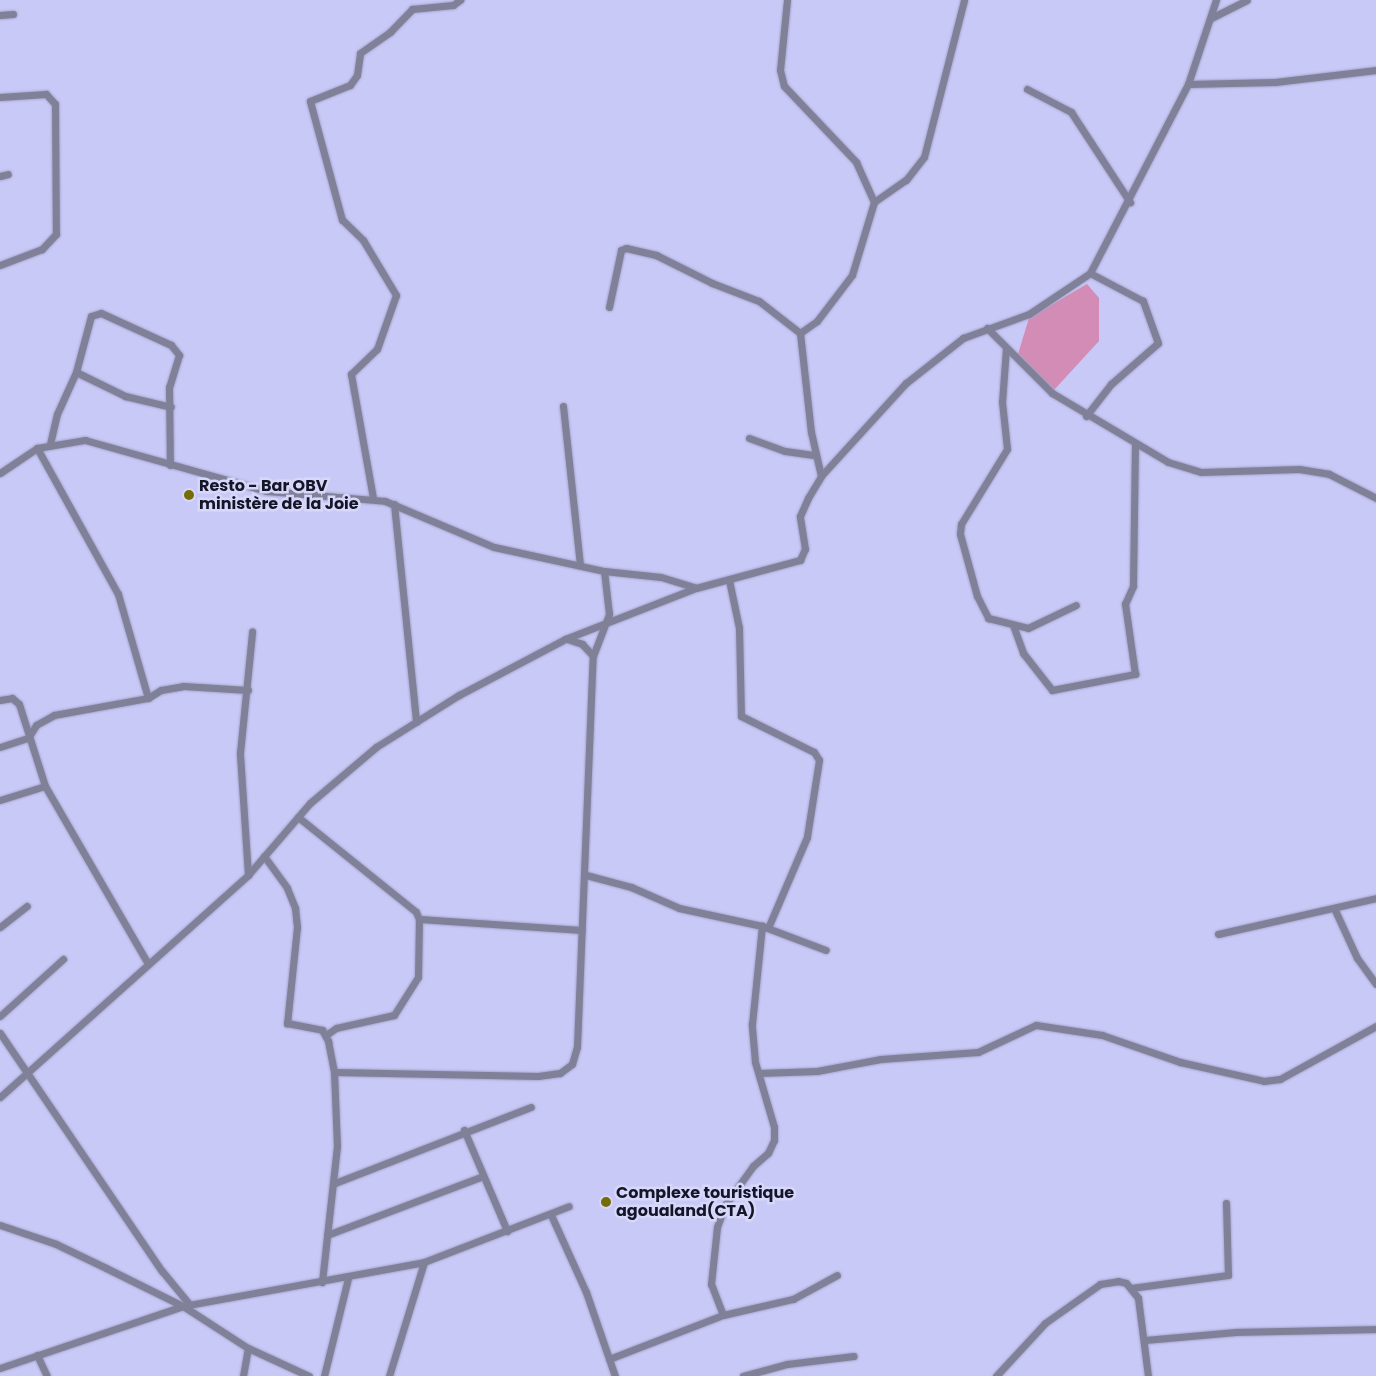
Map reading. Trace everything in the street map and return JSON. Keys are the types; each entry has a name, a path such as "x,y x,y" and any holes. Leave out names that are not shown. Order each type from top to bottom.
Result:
{"street":[{"path":"372,498 351,374 377,349 396,295 363,240 342,220 310,101 350,84 357,75 360,54 390,32 407,12 453,5 460,0"},
{"path":"787,0 780,70 784,86 856,162 874,202"},
{"path":"800,333 816,321 852,275 874,202 906,180 924,157 964,0"},
{"path":"0,1097 248,875 298,817 348,767 459,695 566,639 607,621 696,588 800,560 805,549 800,516 821,476 918,371 963,338 1044,306 1090,273 1130,202 1188,84 1216,0"},
{"path":"1211,18 1247,0"},
{"path":"0,16 13,14"},
{"path":"1188,84 1275,82 1376,70"},
{"path":"1027,89 1071,112 1130,202"},
{"path":"0,97 46,94 55,104 56,234 42,250 0,265"},
{"path":"0,176 8,174"},
{"path":"609,307 621,250 626,248 656,255 712,283 759,301 800,333 814,455 821,476"},
{"path":"1086,416 1111,384 1158,343 1144,302 1090,273"},
{"path":"50,444 57,414 76,372 91,316 101,314 176,349 179,355 169,387 171,407 170,465"},
{"path":"987,328 1052,393 1135,446 1168,462 1201,472 1299,469 1329,474 1376,498"},
{"path":"1006,348 1002,402 1008,449 959,529 984,613 995,621 1028,628 1076,605"},
{"path":"76,372 125,396 171,407"},
{"path":"563,406 580,565"},
{"path":"749,438 785,451 814,455"},
{"path":"0,473 38,448 50,444 86,440 170,465 286,494 372,498 394,504 494,547 604,571 661,577 696,588"},
{"path":"1013,625 1023,653 1052,690 1136,674 1125,604 1133,586 1135,446"},
{"path":"38,448 118,594 148,698"},
{"path":"394,504 416,722"},
{"path":"334,1072 538,1076 560,1073 572,1064 577,1046 586,875 593,656 607,621 604,571"},
{"path":"723,1315 711,1284 717,1227 725,1205 753,1166 768,1153 774,1140 774,1127 759,1073 752,1024 765,927 808,837 819,760 814,752 741,716 738,628 730,580"},
{"path":"248,875 240,753 248,690 252,632"},
{"path":"566,639 582,644 593,656"},
{"path":"0,748 28,738 36,726 54,716 148,698 161,690 183,686 248,690"},
{"path":"0,700 12,698 19,704 44,786 148,964"},
{"path":"0,800 44,786"},
{"path":"298,817 416,912 419,919 418,977 394,1015 336,1028 326,1035"},
{"path":"264,856 287,888 295,908 297,927 287,1022 322,1030 326,1035 334,1072 338,1119 335,1183 322,1282"},
{"path":"586,875 632,887 679,908 765,927 826,950"},
{"path":"1218,934 1376,898"},
{"path":"0,928 27,906"},
{"path":"1334,908 1357,958 1376,984"},
{"path":"419,919 582,930"},
{"path":"0,1016 62,959"},
{"path":"759,1073 817,1071 881,1059 978,1052 1036,1025 1102,1035 1180,1062 1264,1081 1280,1079 1376,1026"},
{"path":"0,1033 25,1073 186,1305"},
{"path":"335,1183 464,1130 531,1107"},
{"path":"464,1130 507,1231"},
{"path":"327,1235 483,1176"},
{"path":"1131,1288 1228,1275 1226,1204"},
{"path":"0,1368 186,1305 348,1278 424,1262 551,1215 569,1206"},
{"path":"551,1215 586,1292 615,1376"},
{"path":"0,1225 56,1244 186,1305 248,1348 309,1376"},
{"path":"389,1376 424,1262"},
{"path":"609,1359 723,1315 793,1299 837,1275"},
{"path":"324,1376 348,1278"},
{"path":"996,1376 1045,1324 1100,1284 1118,1281 1131,1288 1138,1298 1145,1340 1148,1376"},
{"path":"1145,1340 1236,1332 1376,1329"},
{"path":"243,1376 248,1348"},
{"path":"37,1355 48,1376"},
{"path":"748,1375 788,1364 854,1356"}],"shaded area":[{"path":"1087,284 1099,298 1099,341 1054,390 1018,354 1029,318"}],"place":[{"name":"Resto - Bar OBV ministère de la Joie","path":"189,495"},
{"name":"Complexe touristique agoualand(CTA)","path":"606,1202"}]}
